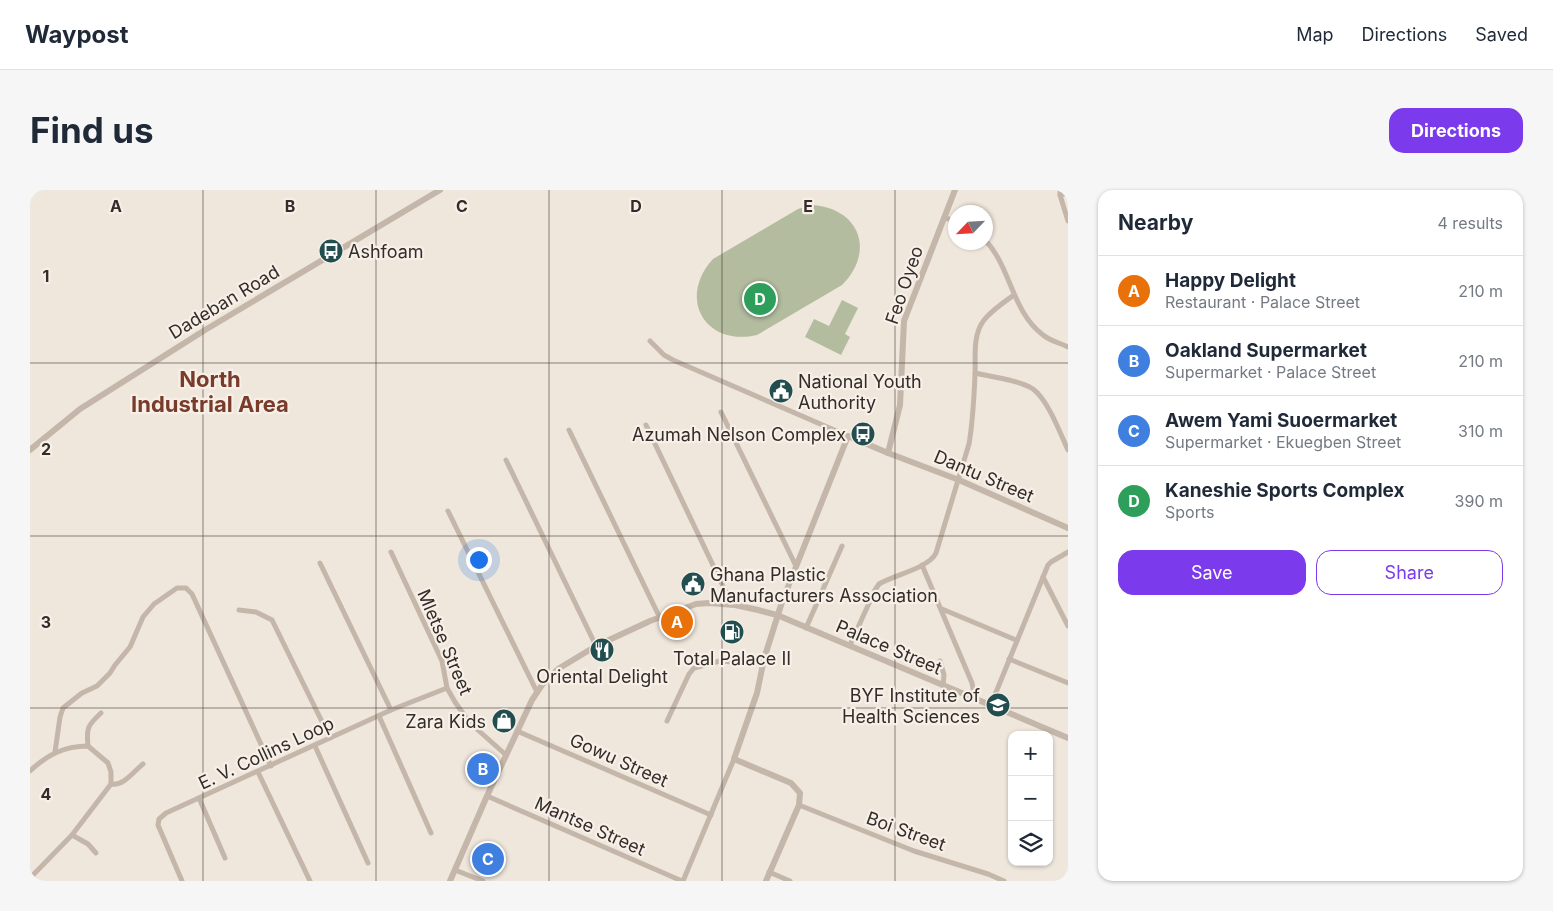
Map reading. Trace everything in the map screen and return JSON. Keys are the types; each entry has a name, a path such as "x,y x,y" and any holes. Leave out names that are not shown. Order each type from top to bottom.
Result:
{"street":[{"name":"Dadeban Road","path":"30,450 80,410 205,330 440,190"},
{"name":"Feo Oyeo","path":"888,453 900,405 904,321 955,190"},
{"path":"1068,193 1060,192 1068,221"},
{"path":"944,217 948,219"},
{"path":"992,250 1022,311 1039,332 1068,347"},
{"path":"850,645 877,586 922,565 933,558 936,553 965,462 972,426 976,372 975,345 984,320 1014,295"},
{"path":"650,340 664,355 673,360 848,436 777,616 757,693 734,759 683,881"},
{"path":"976,372 1027,386 1037,392 1068,450"},
{"path":"721,412 796,566"},
{"path":"646,425 732,605"},
{"path":"569,430 660,616"},
{"name":"Dantu Street","path":"848,436 959,480 1068,528"},
{"path":"506,460 596,646"},
{"path":"448,511 537,692"},
{"path":"806,628 842,546"},
{"name":"Mletse Street","path":"390,552 442,661 447,688 469,722 506,755"},
{"path":"990,707 1043,577 1051,562 1068,552"},
{"path":"320,563 391,710"},
{"path":"922,565 972,683 975,700"},
{"path":"1043,577 1068,626"},
{"path":"55,752 63,708 82,693 97,686 110,673 130,647 147,611 164,596 177,588 186,588 192,594 271,766"},
{"name":"Palace Street","path":"450,881 517,730 537,692 558,669 596,646 660,616 696,604 732,605 777,616 850,645 990,707 1068,738"},
{"path":"942,609 1016,640"},
{"path":"238,610 256,612 272,620 330,738"},
{"path":"1009,659 1068,683"},
{"path":"667,721 688,674 693,670 724,660 763,664"},
{"path":"940,661 944,675 943,686"},
{"name":"E. V. Collins Loop","path":"182,881 158,825 159,819 166,813 391,710 447,688"},
{"path":"88,746 87,729 101,713"},
{"path":"379,716 431,833"},
{"name":"Gowu Street","path":"517,730 711,815"},
{"path":"30,771 55,752 68,748 88,746 108,763 112,772 110,784 72,835 32,879"},
{"path":"315,746 368,863"},
{"path":"734,759 791,783 800,793 799,805 766,881"},
{"path":"110,784 114,785 123,782 143,764"},
{"path":"258,772 310,881"},
{"name":"Mantse Street","path":"487,796 683,881"},
{"path":"199,798 225,858"},
{"name":"Boi Street","path":"799,805 914,851 988,874 1004,881"},
{"path":"72,835 88,844 96,853"},
{"path":"455,870 483,881"},
{"path":"769,872 790,881"}],"green space":[{"path":"812,205 828,208 841,214 851,223 857,233 860,246 858,259 852,272 842,285 757,335 739,337 723,334 711,327 702,316 697,303 697,289 702,274 713,259 798,209"},
{"path":"842,300 858,308 845,334 850,337 841,355 805,337 814,319 829,326"}],"place":[{"name":"Ashfoam","path":"331,251"},
{"name":"Kaneshie Sports Complex","path":"760,299"},
{"name":"National Youth Authority","path":"781,391"},
{"name":"Azumah Nelson Complex","path":"863,434"},
{"name":"Ghana Plastic Manufacturers Association","path":"693,584"},
{"name":"Happy Delight","path":"677,622"},
{"name":"Total Palace II","path":"732,632"},
{"name":"Oriental Delight","path":"602,650"},
{"name":"BYF Institute of Health Sciences","path":"998,705"},
{"name":"Zara Kids","path":"504,721"},
{"name":"Oakland Supermarket","path":"483,769"},
{"name":"Awem Yami Suoermarket","path":"488,859"}],"district":[{"name":"North Industrial Area","path":"210,392"}]}
